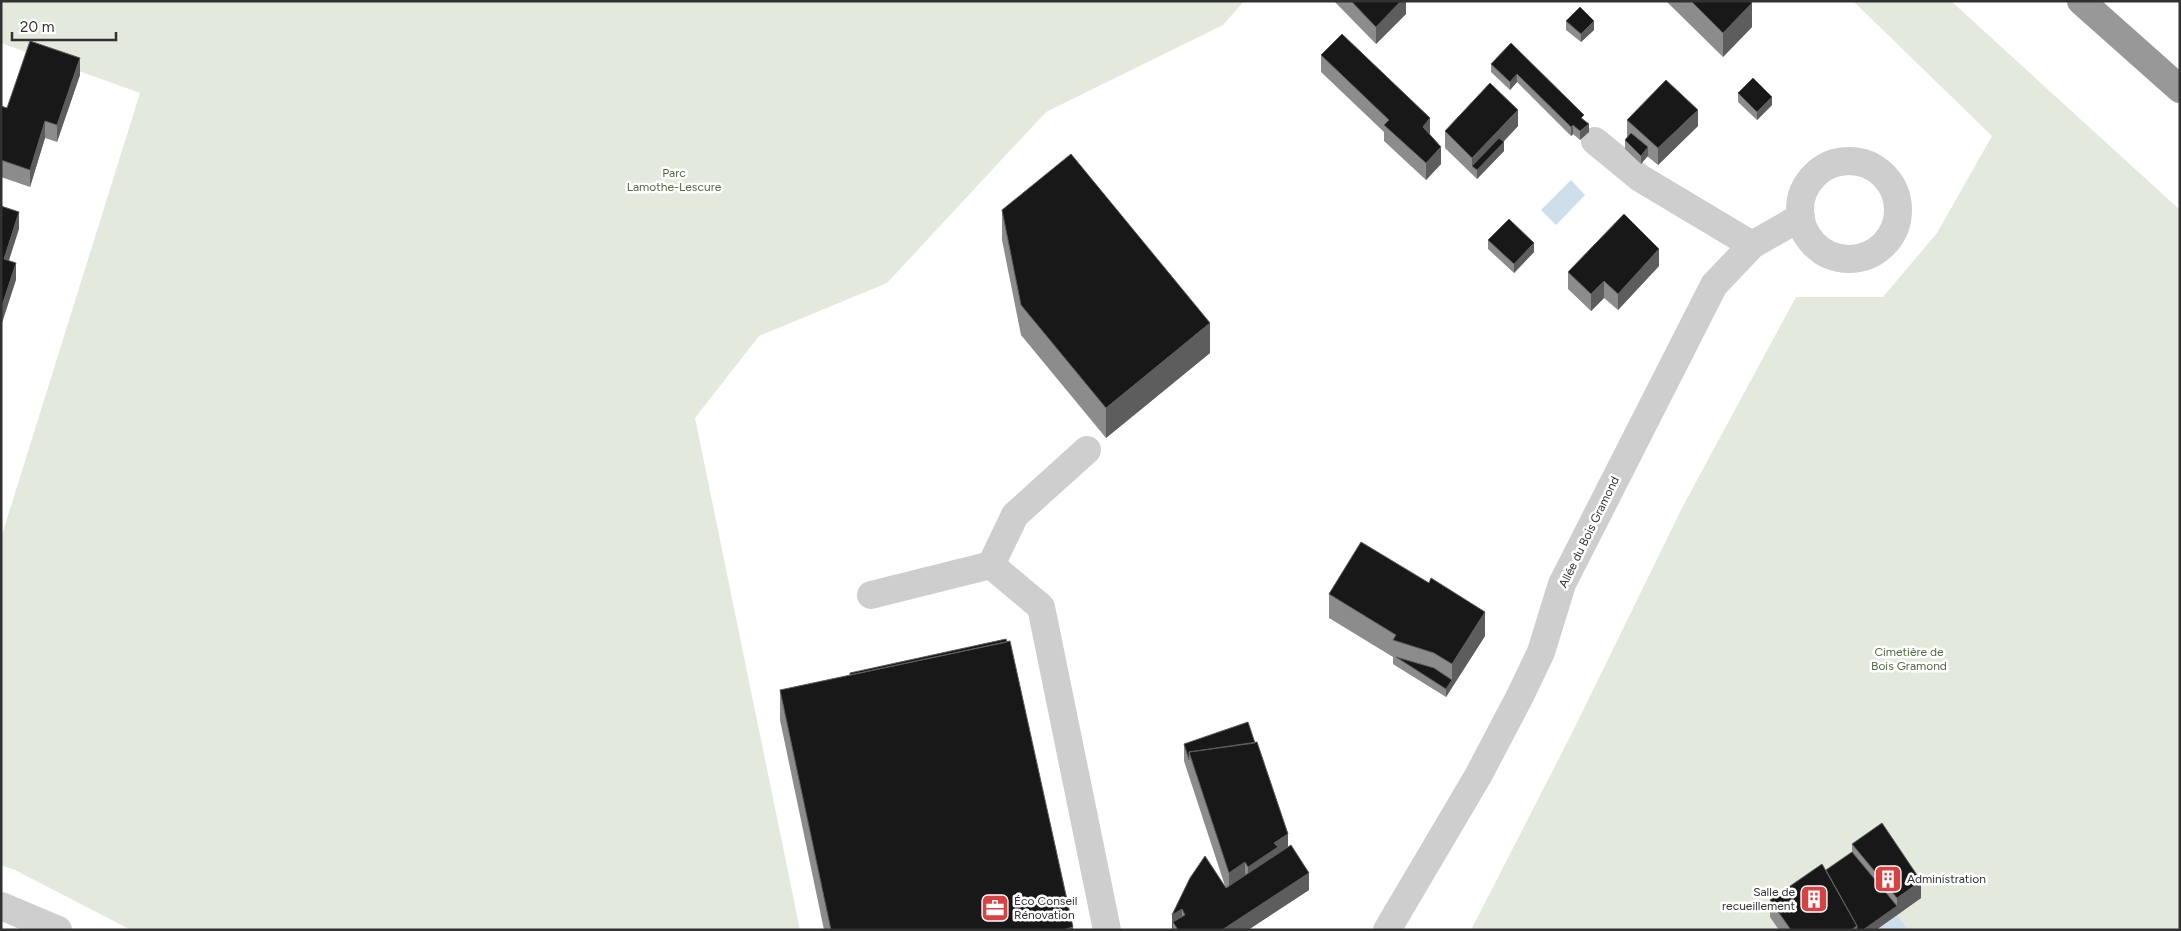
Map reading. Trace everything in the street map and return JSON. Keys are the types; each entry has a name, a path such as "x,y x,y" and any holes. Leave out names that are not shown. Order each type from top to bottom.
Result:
{"highway":[{"path":"2081,1 2180,90"}],"street":[{"path":"1595,141 1640,178 1752,245"},
{"name":"Allée du Bois Gramond","path":"1387,930 1478,776 1520,696 1541,652 1562,584 1714,285 1752,245 1800,217"},
{"path":"991,565 1014,515 1087,450"},
{"path":"871,595 991,565"},
{"path":"991,565 1041,607 1107,930"},
{"path":"1,906 58,930"}],"green space":[{"name":"Parc Lamothe-Lescure","path":"1,1 1244,1 1223,25 1046,112 887,283 759,336 695,418 800,930 131,930 15,870 1,865 1,538 140,93 1,43"},
{"name":"Cimetière de Bois Gramond","path":"1853,1 1951,1 2180,210 2180,930 1471,930 1574,729 1683,506 1796,297 1883,297 1937,233 1992,136"}],"water":[{"path":"1571,180 1585,195 1556,225 1541,210"},
{"path":"1897,915 1908,930 1875,930"}],"building":[{"path":"1351,1 1401,1 1376,27"},
{"path":"1691,1 1750,1 1752,3 1723,33"},
{"path":"1580,7 1594,21 1581,34 1566,21"},
{"path":"1342,34 1430,118 1423,127 1441,147 1426,163 1384,125 1389,120 1321,55"},
{"path":"30,41 80,58 57,125 45,121 30,170 1,160 1,106 7,108"},
{"path":"1511,43 1584,115 1581,118 1589,124 1580,131 1573,125 1571,127 1517,74 1510,82 1491,64"},
{"path":"1753,78 1772,97 1757,112 1738,93"},
{"path":"1666,80 1698,110 1658,148 1627,120"},
{"path":"1490,83 1518,110 1472,158 1445,131"},
{"path":"1631,133 1648,147 1641,156 1625,140"},
{"path":"1499,138 1504,142 1477,170 1472,166"},
{"path":"1071,154 1210,323 1106,408 1021,305 1002,210"},
{"path":"1,206 19,212 4,259 16,263 1,309"},
{"path":"1624,214 1659,249 1618,294 1604,281 1591,294 1568,272"},
{"path":"1509,219 1534,243 1514,264 1488,240"},
{"path":"1361,542 1429,583 1431,578 1485,612 1452,664 1434,653 1393,640 1396,635 1329,594"},
{"path":"1006,639 1007,642 850,675 850,673"},
{"path":"1010,641 1073,927 1063,930 831,930 780,690"},
{"path":"1396,657 1434,668 1452,680 1446,689"},
{"path":"1248,722 1255,743 1189,752 1189,760 1184,744"},
{"path":"1257,742 1288,834 1274,843 1278,847 1248,867 1245,862 1229,873 1189,752"},
{"path":"1882,823 1921,881 1897,898 1852,844"},
{"path":"1291,845 1309,873 1222,930 1178,930 1173,922 1185,915 1182,909 1172,915 1190,878 1205,856 1226,888"},
{"path":"1852,852 1897,906 1863,930 1857,930 1857,926 1826,870"},
{"name":"Salle de recueillement","path":"1822,864 1857,926 1851,930 1791,930 1770,900"}],"place":[{"name":"Administration","path":"1888,879"},
{"name":"Salle de recueillement","path":"1814,899"},
{"name":"Éco Conseil Rénovation","path":"995,908"}]}
